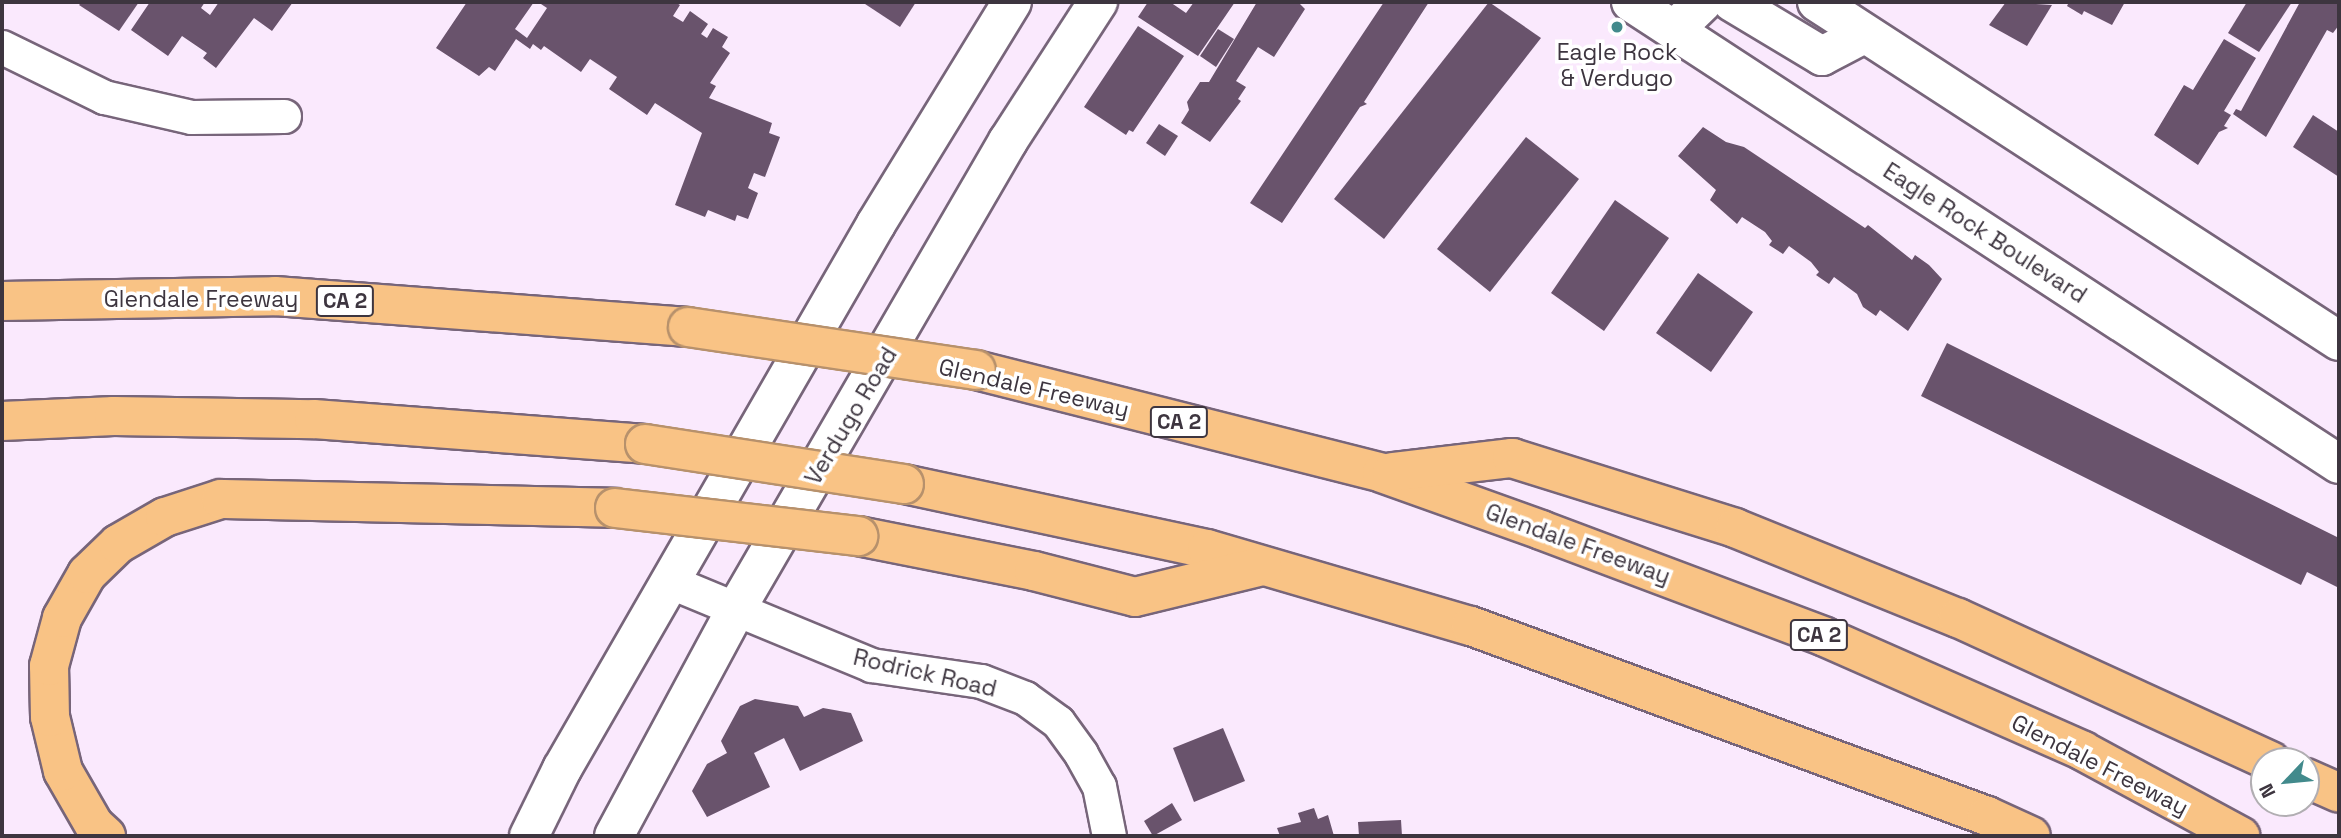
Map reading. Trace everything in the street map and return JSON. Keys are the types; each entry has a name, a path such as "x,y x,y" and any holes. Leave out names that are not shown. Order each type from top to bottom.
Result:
{"highway":[{"name":"Glendale Freeway","path":"2,301 275,296 688,327 976,370 1382,473 1825,637 2083,751 2240,836"},
{"path":"2,421 114,416 314,419 645,444 904,484 1265,565 1471,626 1987,816 2031,836"},
{"path":"1382,473 1511,458 1735,528 1958,618 2250,751"},
{"path":"106,836 94,825 62,771 50,717 49,666 62,618 87,573 118,544 165,517 220,499 615,508 858,536 1034,571 1135,597 1265,565"},
{"path":"2320,784 2339,793"}],"main road":[{"path":"528,836 562,769 876,224 1012,2"},
{"name":"Verdugo Road","path":"614,836 735,611 1008,141 1098,2"},
{"name":"Eagle Rock Boulevard","path":"1632,2 2339,464"},
{"path":"1674,30 1703,2"},
{"path":"1732,2 1822,56 1864,34"},
{"path":"1817,2 2339,341"}],"street":[{"path":"2,47 104,97 191,117 284,116"},
{"name":"Rodrick Road","path":"671,582 735,611 871,665 981,681 1025,698 1058,722 1082,754 1099,786 1109,836"}],"building":[{"path":"82,2 139,2 119,31 79,5"},
{"path":"150,2 205,2 201,8 210,15 219,2 293,2 272,31 254,18 216,68 203,58 207,53 182,36 168,56 131,30"},
{"path":"467,2 534,2 515,29 527,38 547,8 538,2 675,2 680,5 673,16 683,22 690,11 708,24 701,34 707,38 713,28 728,37 722,47 730,53 710,83 716,86 709,98 772,123 769,133 780,137 765,177 754,173 748,188 758,193 748,219 737,215 735,221 708,210 705,217 675,205 702,133 655,103 647,115 609,89 617,77 590,59 581,72 544,46 541,50 533,44 530,49 516,39 495,71 489,67 479,76 436,48"},
{"path":"862,2 916,2 900,27"},
{"path":"1148,2 1170,2 1186,13 1194,2 1235,2 1198,56 1138,17"},
{"path":"1257,2 1298,2 1305,9 1274,57 1258,47 1236,81 1246,87 1238,99 1241,101 1210,142 1181,123 1189,110 1187,102 1200,82 1209,82"},
{"path":"1384,2 1429,2 1364,102 1367,104 1360,107 1282,223 1250,203"},
{"path":"1489,2 1541,38 1384,239 1334,199"},
{"path":"2006,2 2052,5 2027,46 1989,25"},
{"path":"2069,2 2125,2 2112,25 2084,11 2082,15 2067,6"},
{"path":"2247,2 2292,2 2259,52 2228,33"},
{"path":"2300,2 2339,2 2339,25 2333,33 2327,30 2266,137 2233,114 2236,109 2241,111"},
{"path":"1138,26 1184,56 1133,132 1129,130 1126,135 1084,107"},
{"path":"1218,29 1234,39 1216,67 1200,56"},
{"path":"2224,39 2256,58 2224,111 2231,115 2224,126 2228,128 2219,132 2198,165 2154,135 2184,85 2193,90"},
{"path":"2313,115 2339,132 2339,177 2293,147"},
{"path":"1159,124 1178,136 1165,156 1146,143"},
{"path":"1703,127 1726,142 1744,147 1865,228 1868,225 1912,260 1915,255 1929,265 1942,279 1908,331 1880,310 1876,316 1863,307 1857,294 1834,277 1829,284 1816,275 1819,272 1811,262 1789,246 1783,254 1769,245 1772,241 1765,232 1742,217 1737,224 1710,200 1716,190 1678,156"},
{"path":"1526,137 1579,179 1490,292 1437,249"},
{"path":"1615,200 1669,238 1604,331 1551,293"},
{"path":"1698,273 1753,312 1711,372 1656,333"},
{"path":"1947,343 2339,538 2339,588 2307,572 2301,585 1921,396"},
{"path":"755,699 798,706 804,717 823,708 851,713 863,741 800,771 784,738 754,753 770,787 707,817 692,791 707,764 727,753 721,741 740,706"},
{"path":"1223,728 1245,781 1194,802 1173,748"},
{"path":"1172,803 1182,820 1153,836 1144,821"},
{"path":"1314,808 1318,819 1328,815 1334,836 1280,836 1277,828 1301,822 1298,813"},
{"path":"1401,820 1402,836 1359,836 1358,822"}],"place":[{"name":"Eagle Rock & Verdugo","path":"1617,27"}]}
